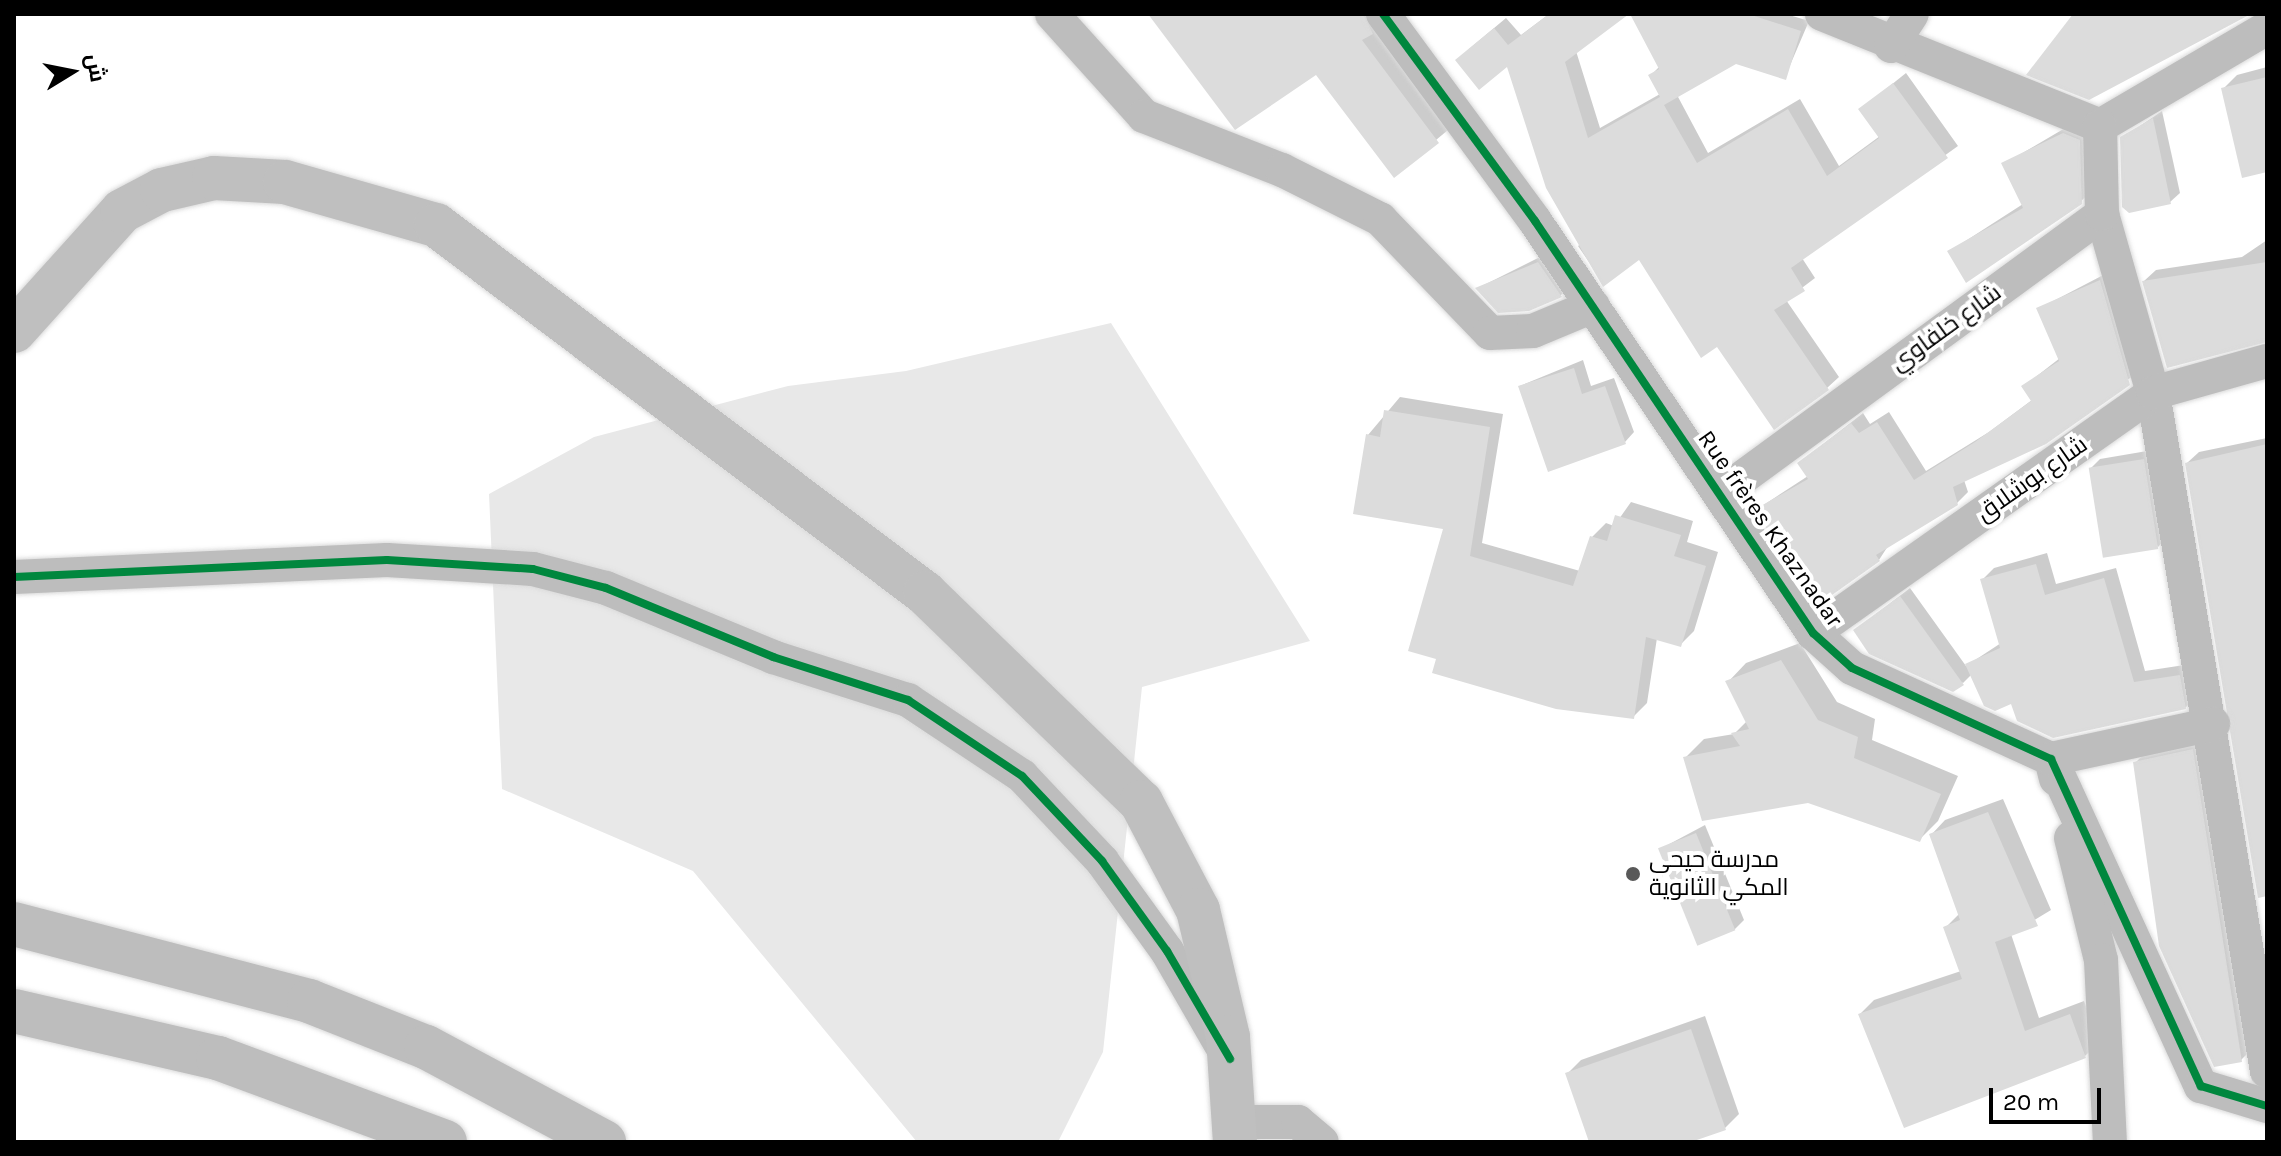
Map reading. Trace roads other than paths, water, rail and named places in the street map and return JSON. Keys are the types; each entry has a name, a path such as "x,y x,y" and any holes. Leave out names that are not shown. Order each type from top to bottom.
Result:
{"highway":[{"path":"14,924 309,1001 426,1047 604,1142"},
{"path":"14,1011 218,1058 432,1138"}],"main road":[{"path":"14,331 122,211 162,190 214,178 285,182 436,225 925,593 1141,802 1198,910 1230,1059 1234,1132"}],"street":[{"path":"1052,14 1144,116 1282,170 1380,219 1490,333 1533,331 1593,306"},
{"name":"Rue frères Khaznadar","path":"1383,14 1593,306 1813,633 1852,668 2051,759"},
{"path":"1822,14 1891,46 2100,126"},
{"path":"1891,46 1912,14"},
{"path":"2100,126 2267,28"},
{"path":"2100,126 2102,214 2153,393 2213,724 2267,1071"},
{"name":"شارع خلفاوي","path":"1720,494 2102,214"},
{"name":"شارع بوشلاق","path":"1813,633 2153,393 2267,361"},
{"path":"14,577 387,560 533,569 606,588 773,657 908,700 1022,776 1102,861 1167,951 1230,1059"},
{"path":"2051,759 2213,724"},
{"path":"2051,759 2201,1086 2267,1106"},
{"path":"2051,759 2101,960 2110,1142"},
{"path":"1234,1132 1298,1122 1322,1142"}],"place":[{"name":"مدرسة حيحي المكي الثانوية","path":"1633,874"}]}
